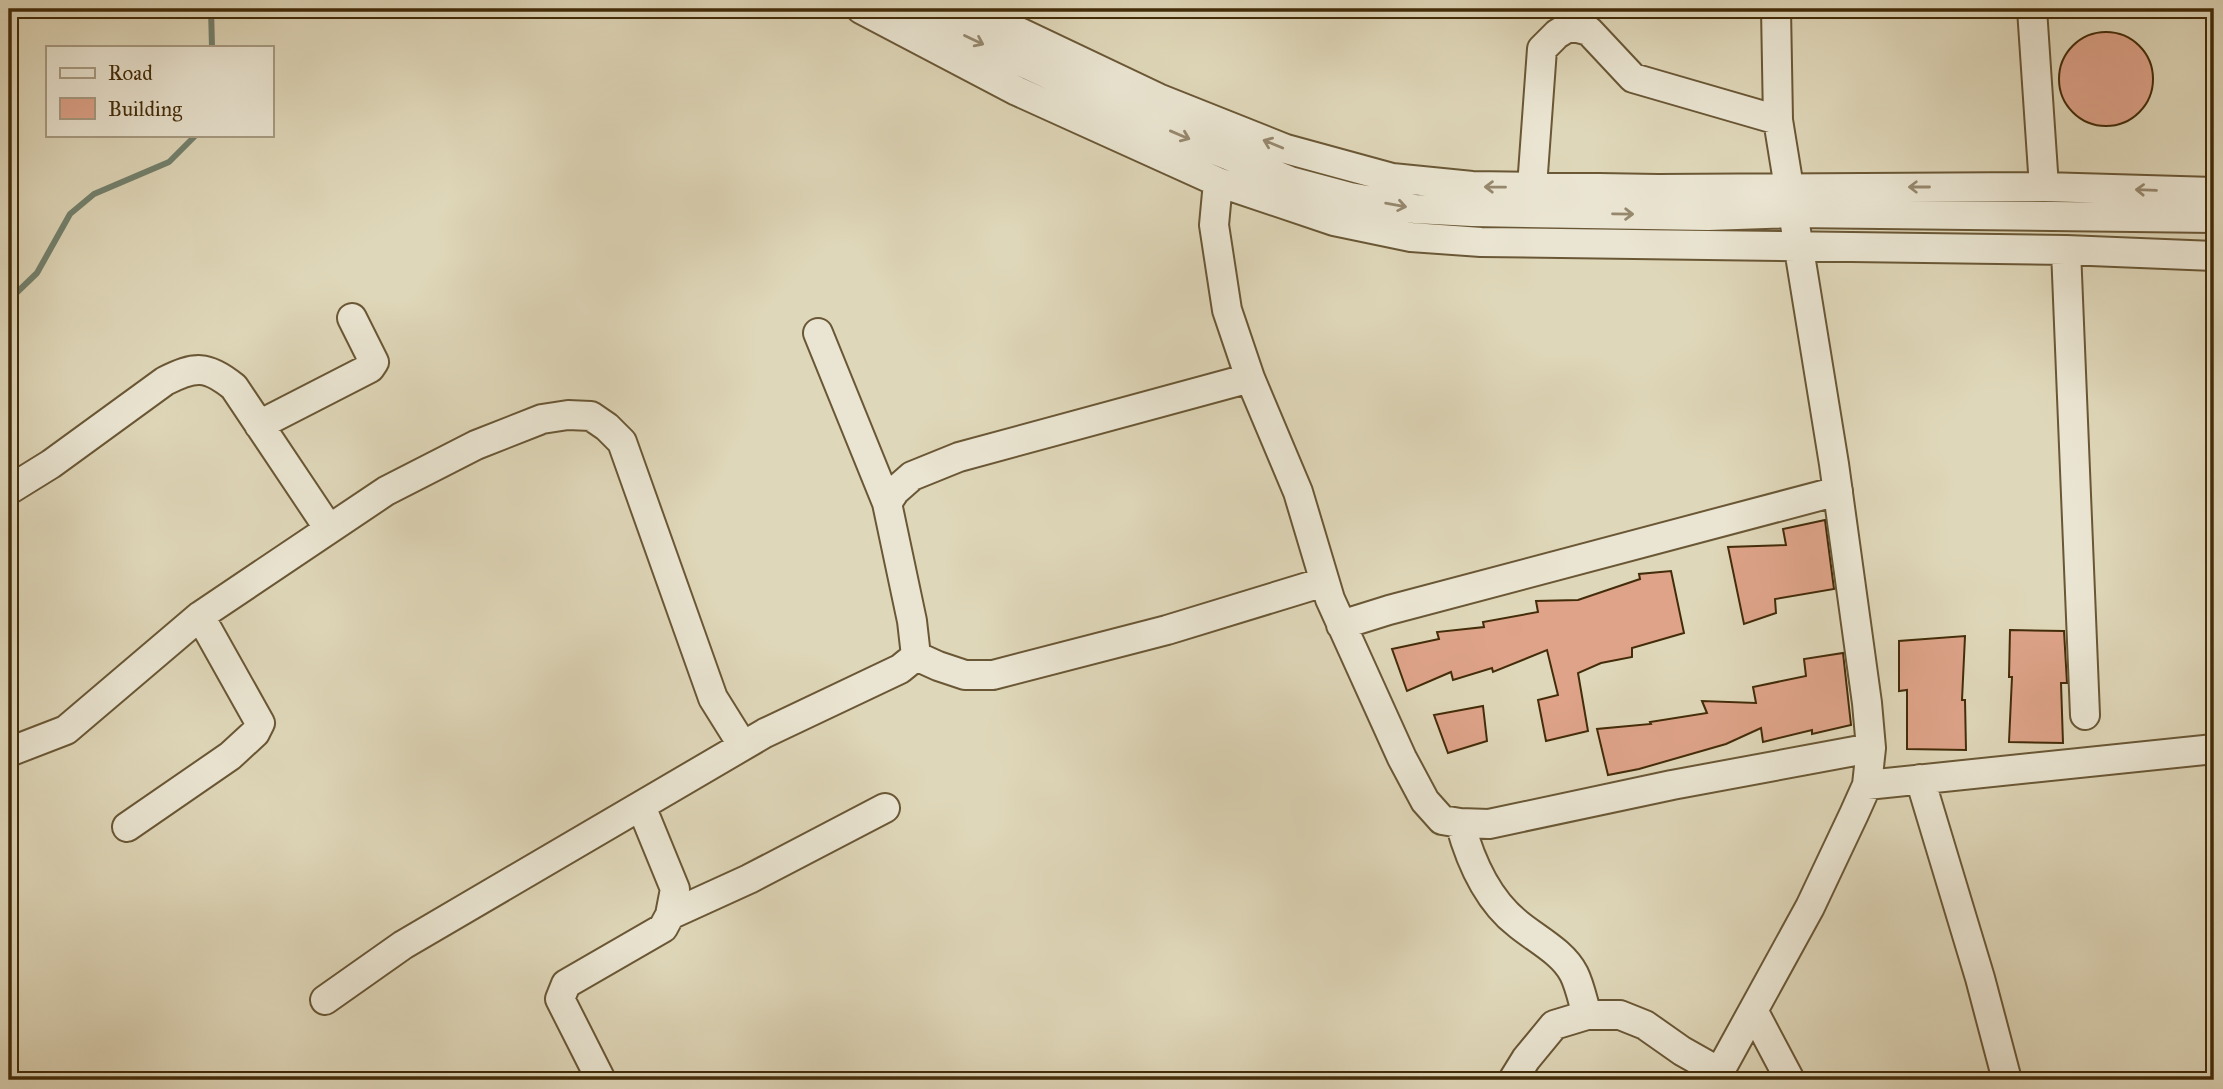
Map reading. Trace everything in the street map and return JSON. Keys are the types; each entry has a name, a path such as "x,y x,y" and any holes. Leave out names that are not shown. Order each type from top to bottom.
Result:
{"street":[{"path":"861,9 1017,91 1218,182 1334,221 1411,237 1481,242 2066,250 2214,256"},
{"path":"913,9 1172,132 1290,181 1350,197 1415,209 1707,216 1791,200 2044,187 2214,192"},
{"path":"971,9 1158,98 1286,149 1392,178 1472,186 1658,189 1791,200 2214,218"},
{"path":"1513,1080 1526,1059 1554,1025 1587,1015 1620,1015 1645,1025 1718,1076 1810,907 1867,785 1871,748 1867,703 1838,491 1778,120 1776,9"},
{"path":"2032,9 2044,187"},
{"path":"1532,187 1542,49 1570,26 1589,31 1633,78 1778,120"},
{"path":"1218,182 1214,225 1227,310 1250,377 1298,492 1324,582 1342,625 1402,758 1425,801 1442,820 1489,824 1672,785 1871,748"},
{"path":"2066,250 2085,715"},
{"path":"259,425 370,368 374,362 352,318"},
{"path":"818,334 887,503 912,621 916,656"},
{"path":"9,490 51,464 165,382 186,371 203,369 218,374 234,387 329,529"},
{"path":"887,503 895,491 912,476 959,457 1250,377"},
{"path":"9,752 66,730 200,616 386,491 476,445 542,419 568,415 592,416 622,442 713,698 743,746"},
{"path":"1342,625 1403,606 1838,491"},
{"path":"916,656 965,675 993,675 1167,630 1324,582"},
{"path":"127,827 230,756 255,733 260,723 200,616"},
{"path":"325,1000 403,945 765,733 900,669 916,656"},
{"path":"1867,785 2214,749"},
{"path":"1920,779 1980,978 2007,1080"},
{"path":"601,1080 560,999 566,984 663,928 670,915 675,901 675,889 641,806"},
{"path":"670,915 749,879 885,808"},
{"path":"1460,823 1467,851 1490,895 1515,923 1561,957 1574,974 1587,1015"},
{"path":"1754,1012 1790,1080"}],"building":[{"path":"2097,32 2115,32 2140,45 2150,61 2153,79 2150,97 2140,113 2115,126 2097,126 2072,113 2059,88 2059,70 2072,45"},
{"path":"1825,520 1834,589 1775,599 1776,613 1744,624 1728,547 1786,545 1783,529"},
{"path":"1671,571 1684,633 1632,648 1632,657 1601,663 1578,673 1588,731 1546,741 1538,700 1558,695 1547,650 1493,672 1492,668 1453,680 1451,672 1407,691 1392,649 1439,639 1437,632 1484,627 1483,622 1538,612 1536,601 1578,600 1640,579 1639,574"},
{"path":"2010,630 2064,631 2067,683 2061,683 2063,743 2009,742 2012,677 2009,677"},
{"path":"1965,636 1962,700 1965,700 1966,750 1907,749 1907,690 1899,691 1899,641"},
{"path":"1843,653 1851,725 1812,734 1812,730 1763,742 1761,728 1726,744 1608,775 1597,729 1651,724 1650,722 1707,713 1702,701 1756,703 1753,687 1806,676 1804,659"},
{"path":"1483,706 1487,741 1448,753 1434,715"}],"waterway":[{"path":"211,9 212,46"},
{"path":"9,300 37,273 70,214 94,194 169,162 195,136"}]}
